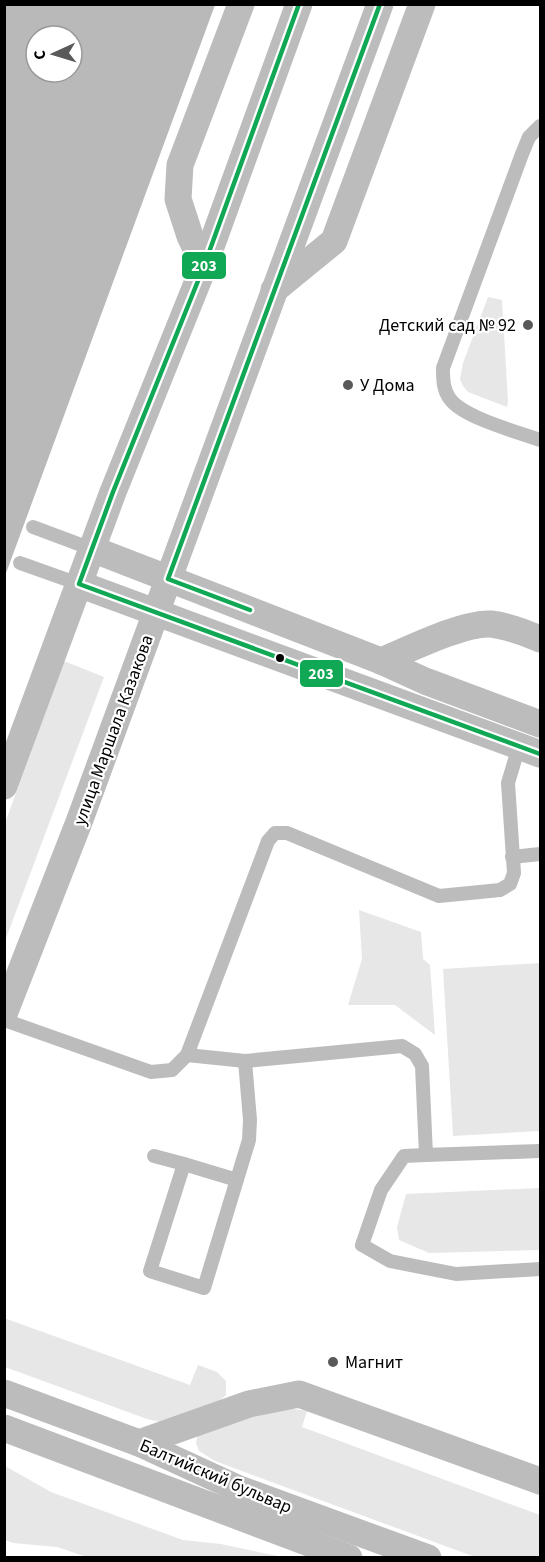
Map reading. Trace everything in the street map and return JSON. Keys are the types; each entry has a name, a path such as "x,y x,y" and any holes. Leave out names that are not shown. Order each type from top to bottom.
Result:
{"street":[{"path":"204,266 190,236 178,200 180,165 241,4"},
{"path":"4,786 113,492 204,266 299,4"},
{"name":"улица Маршала Казакова","path":"4,1014 79,822 380,4"},
{"path":"273,291 334,241 422,4"},
{"path":"92,549 540,724"},
{"path":"79,584 530,750"},
{"path":"381,661 469,626 490,624 512,628 540,639"},
{"name":"Балтийский бульвар","path":"4,1393 138,1443 239,1488 428,1557"},
{"path":"138,1443 249,1404 299,1394 540,1481"},
{"name":"Балтийский бульвар","path":"4,1428 349,1557"}],"lane":[{"path":"540,126 529,137 522,154 443,368 443,384 450,399 463,411 540,440"},
{"path":"33,527 92,549"},
{"path":"20,562 79,584"},
{"path":"4,1020 151,1071 172,1070 187,1055 268,841 275,833 287,833 439,896 500,890 510,884 514,873 508,783 530,750"},
{"path":"512,857 540,854"},
{"path":"187,1055 245,1061 402,1046 415,1054 422,1066 426,1155"},
{"path":"184,1164 150,1272 204,1288 249,1140 250,1120 245,1061"},
{"path":"540,1151 404,1155 381,1190 362,1245 390,1261 456,1274 540,1269"},
{"path":"154,1156 237,1180"}],"shaded area":[{"path":"4,5 215,5 5,576"},
{"path":"488,297 502,300 507,407 468,392 460,379 463,363"},
{"path":"64,661 104,677 5,941 4,826"},
{"path":"359,910 421,932 423,959 430,965 435,1035 395,1005 348,1005 362,959"},
{"path":"540,963 540,1131 453,1136 443,969"},
{"path":"540,1188 540,1250 429,1253 399,1240 397,1227 406,1194"},
{"path":"4,1318 190,1385 198,1365 217,1372 226,1381 226,1395 214,1405 160,1422 147,1419 5,1367"},
{"path":"287,1408 307,1411 302,1427 540,1515 540,1557 475,1557 215,1461 199,1451 196,1443 198,1434 208,1427"},
{"path":"5,1466 51,1492 183,1540 221,1544 282,1557 87,1557 57,1547 13,1543 5,1540"}],"transit line":[{"name":"203","path":"299,4 204,266 113,492 79,584 540,754"},
{"name":"203","path":"250,610 168,579 380,4"}],"place":[{"name":"Детский сад № 92","path":"528,325"},
{"name":"У Дома","path":"348,385"},
{"name":"Магнит","path":"333,1362"}]}
